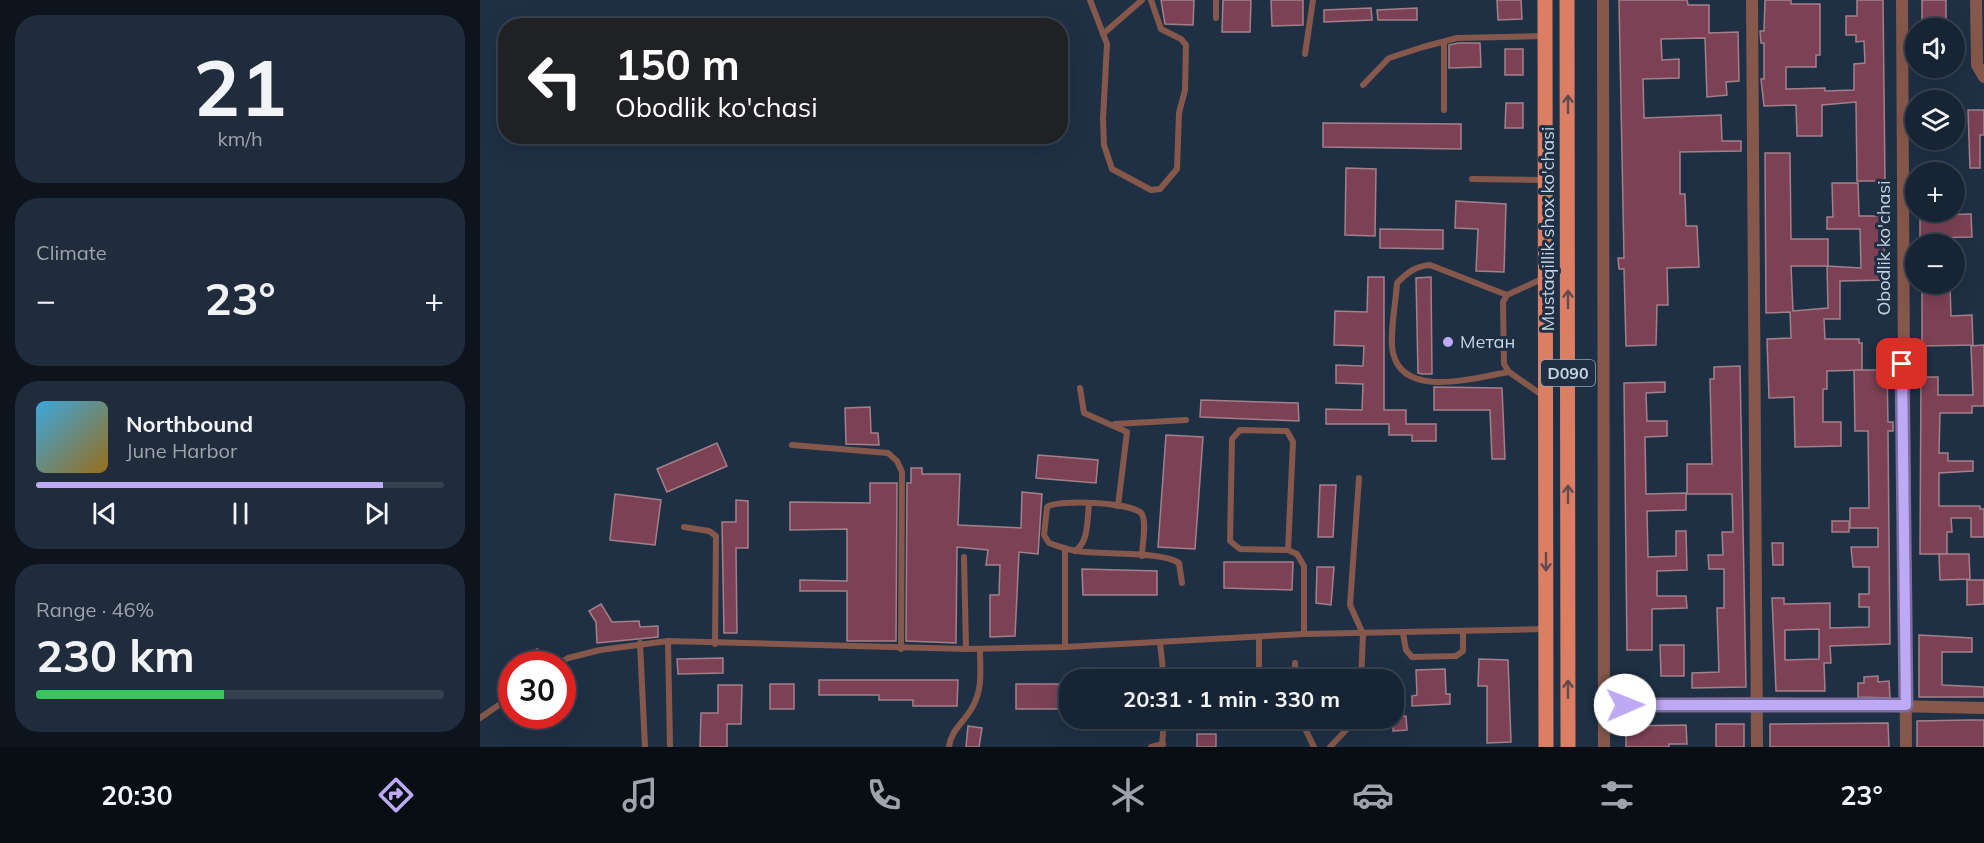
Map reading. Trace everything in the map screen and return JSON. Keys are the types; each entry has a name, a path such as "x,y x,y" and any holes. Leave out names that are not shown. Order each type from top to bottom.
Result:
{"main road":[{"name":"Mustaqillik shox ko'chasi","path":"1545,0 1546,747"},
{"name":"Mustaqillik shox ko'chasi","path":"1567,0 1568,747"}],"street":[{"path":"1603,0 1604,747"},
{"path":"1752,0 1757,747"},
{"name":"Obodlik ko'chasi","path":"1902,0 1902,432 1906,747"},
{"path":"1976,0 1977,64 1984,77"},
{"path":"1604,705 1906,705 1984,708"}],"lane":[{"path":"1090,0 1107,44 1104,145 1112,169 1151,190 1160,189 1178,169 1179,113 1185,90 1186,45 1181,39 1161,29 1151,0"},
{"path":"1103,34 1142,0"},
{"path":"1216,0 1216,18"},
{"path":"1305,54 1313,0"},
{"path":"1363,85 1389,58 1457,38 1544,36"},
{"path":"1444,42 1444,110"},
{"path":"1472,179 1545,180"},
{"path":"1507,295 1430,265 1420,266 1408,272 1397,283 1393,351 1399,368 1419,382 1439,383 1509,372"},
{"path":"1545,278 1507,295 1503,302 1504,364 1509,372 1545,397"},
{"path":"1080,388 1084,413 1123,429 1128,438 1118,506"},
{"path":"1110,424 1186,420"},
{"path":"1288,550 1293,442 1287,431 1240,430 1232,439 1230,541 1240,549 1288,550 1297,554 1304,566 1304,634"},
{"path":"792,444 888,453 897,461 902,472 901,649"},
{"path":"1359,478 1350,605 1363,634 1361,669"},
{"path":"1142,556 1144,518 1140,511 1131,506 1053,502 1047,507 1044,536 1049,543 1074,551 1142,556 1170,557 1179,563 1182,583"},
{"path":"1074,551 1082,546 1085,540 1089,504"},
{"path":"684,527 709,531 716,536 715,644"},
{"path":"1065,548 1065,647"},
{"path":"964,557 966,649"},
{"path":"576,656 640,643 668,641 901,649 980,649 1065,647 1304,634 1546,629"},
{"path":"1403,633 1406,650 1412,657 1456,656 1463,651 1463,631"},
{"path":"1259,637 1259,669"},
{"path":"668,641 670,747"},
{"path":"1160,642 1163,669"},
{"path":"640,643 645,747"},
{"path":"949,747 950,735 973,707 981,685 980,649"},
{"path":"1295,663 1295,669"},
{"path":"480,718 498,706"},
{"path":"1151,747 1162,745 1163,729"},
{"path":"1305,729 1314,747"},
{"path":"1329,747 1347,729"}],"building":[{"path":"1161,0 1194,0 1193,25 1165,24"},
{"path":"1223,0 1251,0 1250,32 1222,32"},
{"path":"1271,0 1303,0 1303,25 1272,26"},
{"path":"1497,0 1521,0 1522,19 1498,20"},
{"path":"1619,0 1687,0 1688,5 1709,5 1709,33 1738,32 1739,81 1726,82 1727,95 1707,97 1705,38 1661,39 1662,60 1679,59 1679,78 1643,79 1644,118 1721,115 1722,141 1741,141 1741,151 1680,152 1680,194 1685,194 1686,226 1697,226 1699,267 1667,268 1668,305 1657,305 1656,345 1626,346 1624,269 1619,269 1618,258 1624,258"},
{"path":"1765,0 1791,0 1791,4 1820,4 1820,55 1816,55 1816,67 1786,67 1786,89 1825,88 1825,91 1854,90 1854,64 1865,63 1864,41 1856,42 1856,35 1846,35 1846,16 1857,16 1857,0 1883,0 1885,181 1857,181 1856,102 1822,105 1822,136 1797,136 1796,105 1764,106 1761,79 1764,79 1764,43 1761,43 1760,31 1764,31"},
{"path":"1922,0 1946,0 1946,18 1922,18"},
{"path":"1371,8 1372,20 1324,22 1324,10"},
{"path":"1417,8 1417,20 1378,20 1377,10"},
{"path":"1480,43 1481,67 1449,68 1449,45"},
{"path":"1505,49 1523,49 1523,75 1505,75"},
{"path":"1506,103 1523,103 1523,128 1505,128"},
{"path":"1968,110 1984,110 1984,135 1980,135 1980,168 1970,168"},
{"path":"1323,123 1461,124 1461,149 1323,147"},
{"path":"1765,153 1790,153 1791,239 1828,239 1827,266 1861,268 1860,229 1827,229 1827,217 1833,217 1832,183 1858,183 1859,216 1883,216 1885,280 1840,281 1840,319 1824,319 1825,339 1859,339 1859,343 1862,343 1862,370 1827,371 1827,389 1823,389 1823,422 1841,422 1841,446 1795,447 1794,397 1769,398 1767,339 1791,338 1790,312 1766,313","holes":["1791,266 1827,266 1828,308 1793,311"]},
{"path":"1346,168 1376,169 1375,236 1345,235"},
{"path":"1456,201 1506,204 1504,272 1476,271 1478,229 1455,228"},
{"path":"1965,214 1971,214 1972,237 1965,237 1965,234 1920,234 1920,222 1965,222"},
{"path":"1380,229 1443,230 1443,249 1380,248"},
{"path":"1368,277 1384,277 1384,410 1406,410 1406,424 1436,424 1436,441 1412,441 1412,435 1389,435 1389,424 1326,424 1326,409 1362,410 1363,384 1336,383 1336,365 1363,366 1364,346 1334,345 1335,311 1367,312"},
{"path":"1431,277 1432,374 1422,374 1418,373 1416,278"},
{"path":"1922,294 1950,294 1951,316 1972,315 1973,345 1922,346"},
{"path":"1984,345 1984,406 1972,406 1972,413 1940,413 1939,453 1948,453 1948,461 1973,461 1973,471 1939,473 1939,506 1980,506 1980,509 1984,509 1984,537 1971,537 1971,518 1951,518 1952,532 1947,532 1947,554 1920,554 1921,377 1938,377 1938,395 1973,395 1971,346"},
{"path":"1740,366 1746,687 1692,688 1692,673 1719,672 1717,608 1724,608 1724,569 1709,569 1708,555 1723,555 1722,532 1733,532 1732,494 1687,494 1687,464 1712,464 1710,379 1714,379 1714,367"},
{"path":"1854,370 1887,370 1888,422 1893,422 1893,431 1888,431 1890,644 1830,646 1831,663 1824,663 1825,691 1776,691 1772,598 1784,598 1784,604 1830,603 1830,628 1869,627 1869,607 1859,607 1859,594 1869,594 1869,567 1853,567 1851,547 1878,547 1878,528 1850,528 1850,508 1869,508 1868,431 1855,431","holes":["1819,629 1819,659 1785,660 1785,630"]},
{"path":"1665,382 1665,392 1646,393 1647,421 1667,421 1667,436 1645,437 1646,494 1686,493 1686,510 1647,511 1648,557 1676,556 1676,531 1686,531 1687,570 1657,571 1657,596 1686,596 1687,608 1652,609 1652,650 1627,650 1624,383"},
{"path":"1434,387 1502,388 1505,459 1492,459 1490,410 1434,410"},
{"path":"1201,400 1298,403 1299,421 1200,417"},
{"path":"870,407 871,433 878,433 879,445 846,444 845,408"},
{"path":"1166,435 1203,437 1195,549 1158,547"},
{"path":"717,443 727,466 667,492 657,469"},
{"path":"1038,455 1098,460 1096,483 1036,478"},
{"path":"911,468 922,468 922,474 960,474 958,525 1021,528 1022,492 1042,494 1038,554 1019,552 1015,636 990,637 990,595 999,595 1000,565 986,565 988,550 957,547 956,643 906,641 907,483 911,483"},
{"path":"870,483 897,483 896,641 847,641 847,591 800,591 800,580 847,581 847,529 790,530 790,502 870,503"},
{"path":"1320,485 1336,485 1333,537 1318,537"},
{"path":"615,494 661,500 655,545 610,540"},
{"path":"736,500 748,501 748,548 736,548 737,633 724,633 722,522 736,522"},
{"path":"1832,521 1849,521 1849,532 1832,532"},
{"path":"1772,543 1783,543 1783,565 1773,565"},
{"path":"1939,554 1969,554 1970,579 1940,580"},
{"path":"1224,562 1293,562 1292,590 1224,588"},
{"path":"1317,567 1334,567 1331,605 1316,603"},
{"path":"1082,569 1157,571 1157,595 1083,595"},
{"path":"1967,580 1984,580 1984,604 1967,605"},
{"path":"601,604 612,622 639,621 640,627 658,626 658,637 597,643 596,622 589,611"},
{"path":"1919,635 1972,638 1972,652 1942,652 1942,685 1984,687 1984,697 1919,697"},
{"path":"1660,645 1684,645 1684,676 1661,676"},
{"path":"723,658 723,673 678,674 677,659"},
{"path":"1479,659 1508,660 1511,742 1487,743 1487,686 1478,686"},
{"path":"1315,668 1344,668 1344,669"},
{"path":"1445,669 1446,694 1450,694 1450,704 1412,706 1412,696 1417,695 1416,670"},
{"path":"1878,676 1878,682 1889,681 1890,698 1858,697 1858,683 1864,683 1864,677"},
{"path":"819,680 958,680 957,706 913,706 913,700 879,700 879,695 819,695"},
{"path":"770,684 794,684 794,709 770,709"},
{"path":"1016,684 1059,684 1059,709 1016,709"},
{"path":"718,685 742,685 741,724 727,724 727,747 700,747 701,713 718,713"},
{"path":"1404,716 1406,716 1407,730 1393,731 1393,729 1404,729"},
{"path":"1984,720 1984,747 1917,747 1917,721"},
{"path":"1888,723 1889,747 1770,747 1770,724"},
{"path":"1716,724 1744,724 1744,747 1716,747"},
{"path":"1686,725 1687,744 1669,744 1669,747 1626,747 1626,726"},
{"path":"968,726 982,728 979,747 966,747"},
{"path":"1197,734 1216,734 1216,747 1197,747"}],"place":[{"name":"Метан","path":"1448,342"}],"route":[{"path":"1625,705 1906,705 1902,364"}]}
